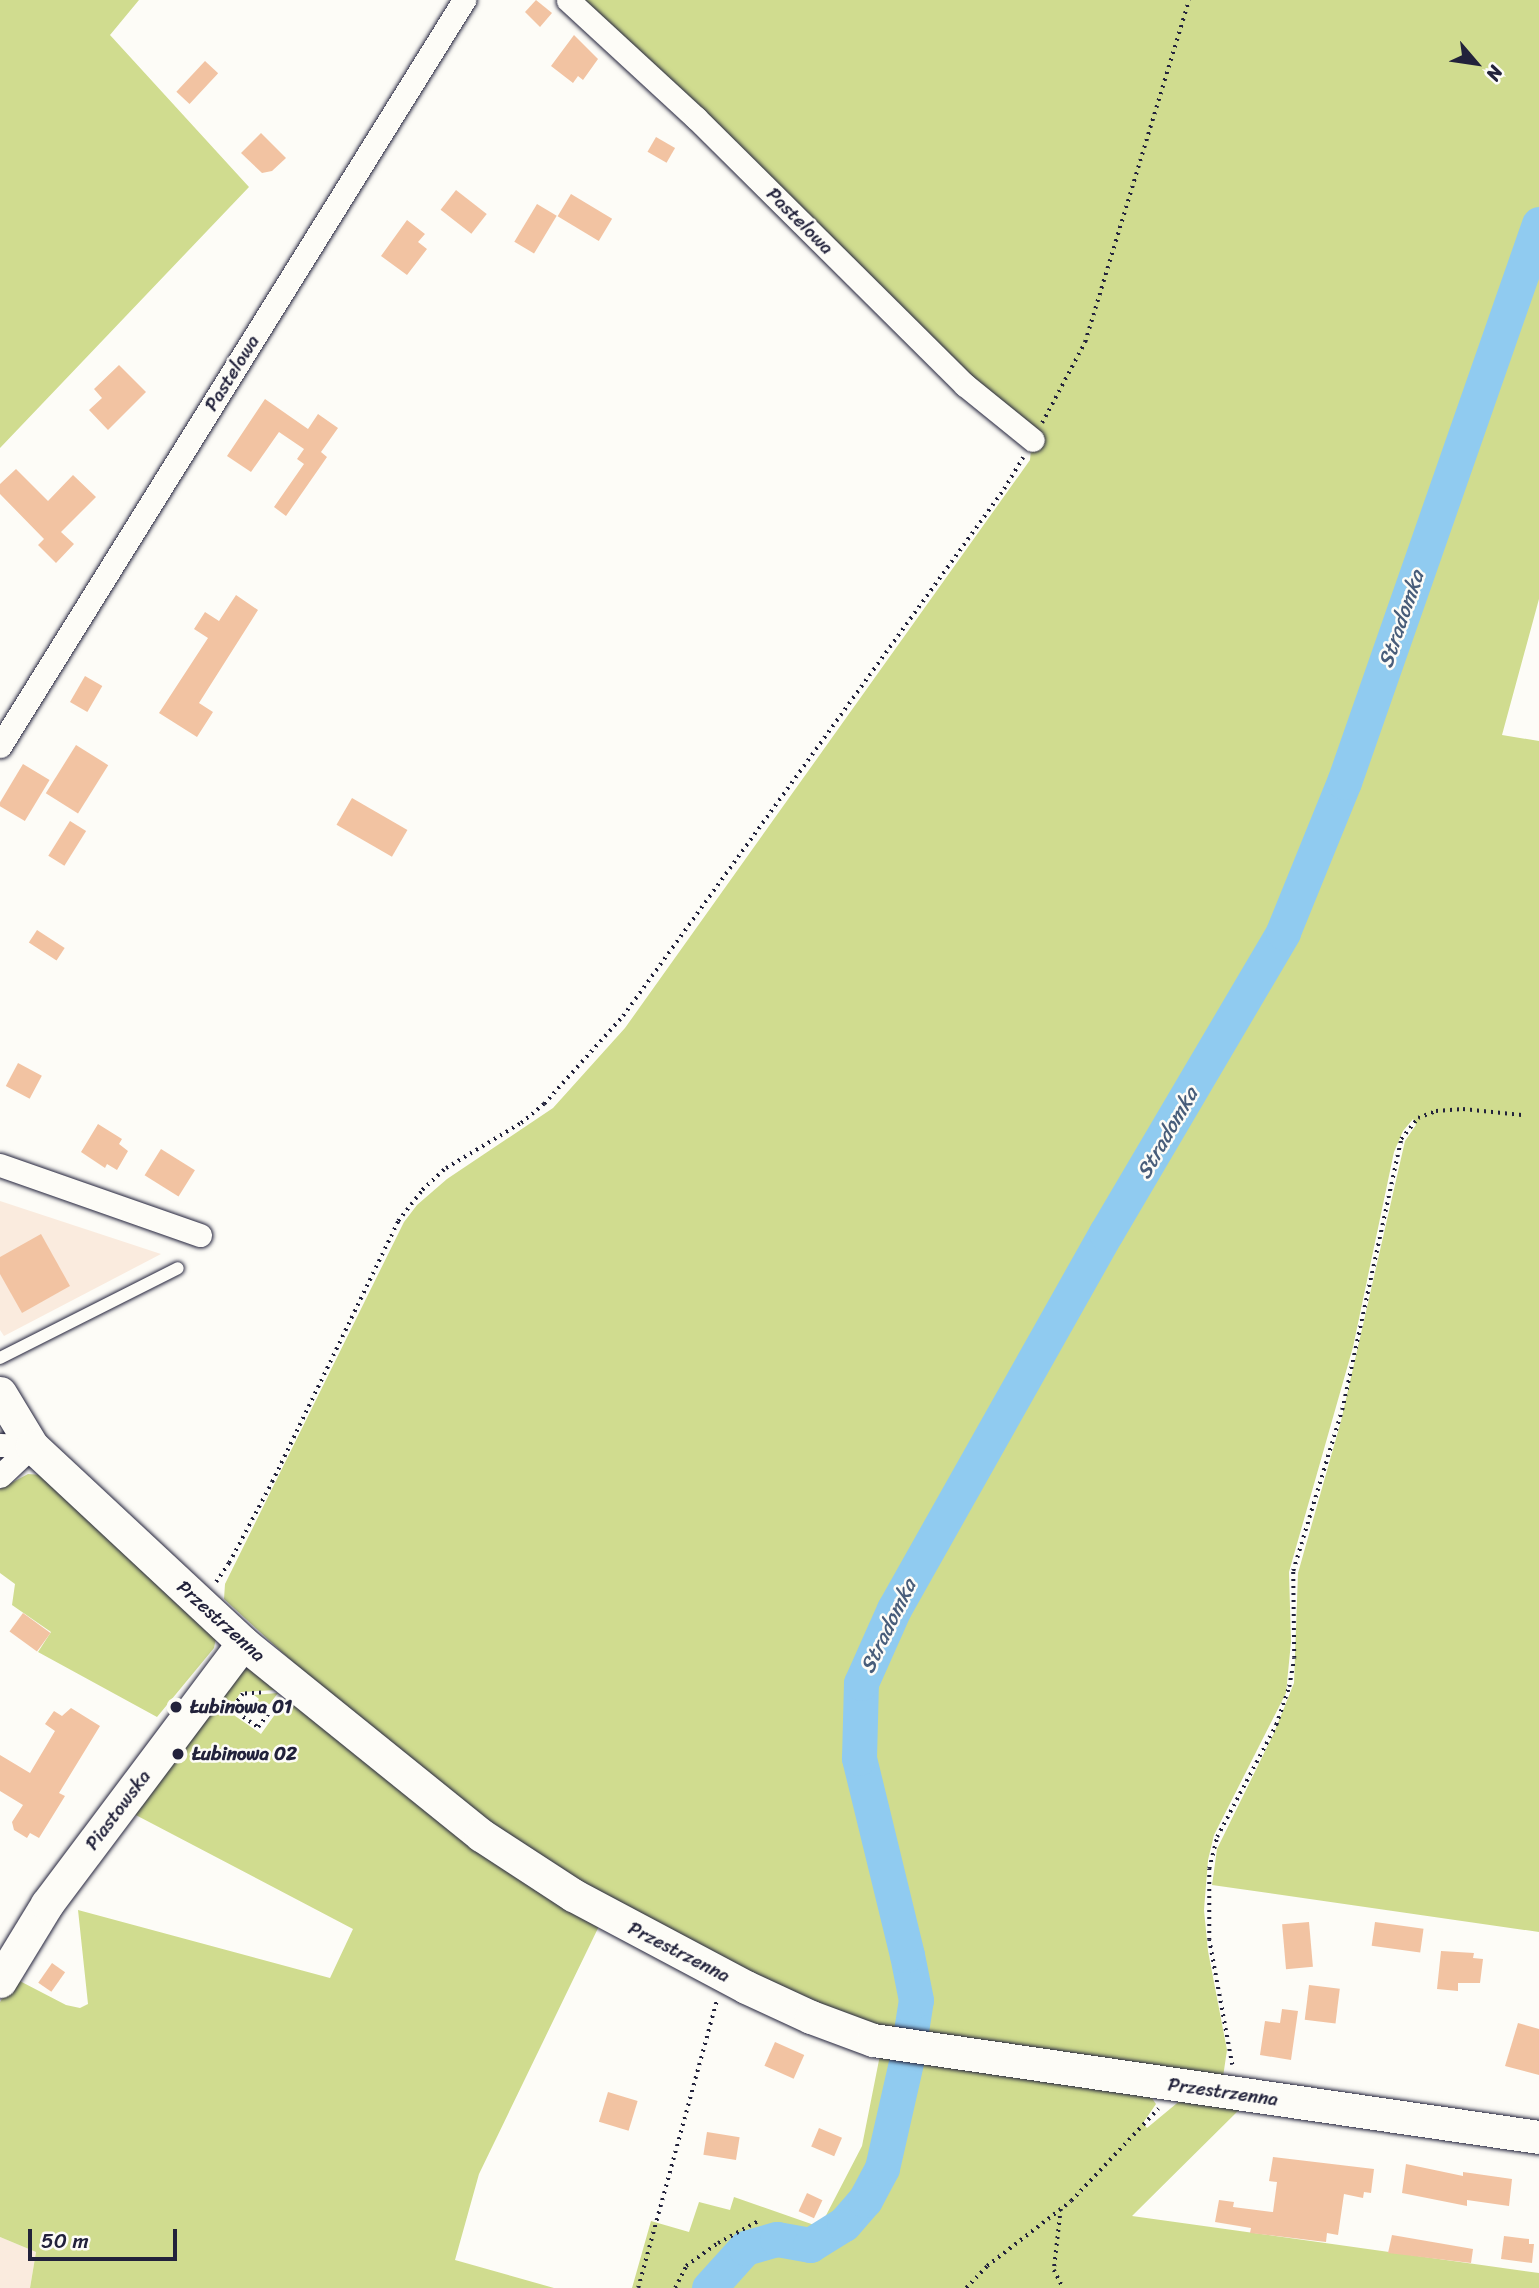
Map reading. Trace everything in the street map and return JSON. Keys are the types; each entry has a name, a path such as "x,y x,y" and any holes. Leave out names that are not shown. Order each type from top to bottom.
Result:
{"street":[{"name":"Pastelowa","path":"0,746 464,0"},
{"name":"Pastelowa","path":"568,0 696,118 965,385 1033,440"},
{"path":"0,1165 200,1235"},
{"name":"Przestrzenna","path":"0,1393 33,1446 243,1643 481,1835 573,1895 724,1976 811,2017 873,2040 940,2052 1539,2137"},
{"path":"0,1445 33,1446"},
{"path":"0,1476 33,1446"},
{"name":"Piastowska","path":"0,1981 47,1904 243,1643"}],"lane":[{"path":"0,1358 178,1268"}],"path":[{"path":"200,1603 229,1563 272,1482 398,1221 422,1190 446,1168 521,1123 544,1104 623,1016 997,499 1063,388 1085,342 1189,0"},
{"path":"1237,2095 1209,1940 1209,1869 1217,1838 1276,1725 1289,1687 1294,1658 1293,1571 1342,1410 1401,1139 1418,1118 1436,1111 1462,1109 1522,1115"},
{"path":"290,1681 258,1727 232,1709 243,1695 278,1691 290,1681"},
{"path":"638,2288 724,1976"},
{"path":"965,2288 987,2266 1061,2209 1152,2119 1169,2084"},
{"path":"1061,2209 1054,2270 1063,2288"},
{"path":"675,2288 686,2266 718,2243 760,2220"}],"shaded area":[{"path":"0,1201 161,1254 4,1336 0,1330"},
{"path":"0,2237 36,2252 30,2288 0,2288"}],"green space":[{"path":"0,0 139,0 110,35 249,187 0,448"},
{"path":"568,0 1539,0 1539,599 1502,735 1539,741 1539,1932 1212,1885 1217,1849 1274,1733 1294,1683 1298,1573 1341,1421 1405,1141 1416,1125 1413,1119 1403,1131 1394,1152 1353,1347 1289,1572 1291,1642 1286,1693 1214,1835 1208,1860 1204,1910 1208,1951 1227,2050 1223,2077 886,2027 810,2004 542,1861 355,1719 224,1599 225,1584 404,1222 417,1205 447,1179 553,1108 625,1028 1030,460 1032,439"},
{"path":"28,1474 42,1475 216,1638 214,1648 157,1717 38,1652 51,1632 12,1605 15,1584 0,1573 0,1489"},
{"path":"252,1667 276,1690 241,1692 228,1711 261,1734 286,1699 297,1697 601,1922 479,2174 455,2260 554,2288 30,2288 36,2252 0,2237 0,2002 14,1978 66,2005 80,2008 88,2004 78,1910 330,1978 353,1929 130,1812 241,1670"},
{"path":"278,1693 262,1714 248,1714 259,1699 254,1695"},
{"path":"880,2055 1147,2091 1156,2104 1143,2123 1147,2128 1182,2099 1244,2105 1132,2216 1539,2273 1539,2288 632,2288 651,2221 689,2232 699,2202 730,2210 734,2197 820,2227 862,2146"}],"building":[{"path":"536,0 552,13 540,27 525,12"},
{"path":"574,35 598,59 583,80 578,76 573,83 551,66"},
{"path":"205,61 218,73 190,104 176,92"},
{"path":"261,133 286,158 272,171 262,173 241,153"},
{"path":"656,137 675,148 667,163 648,152"},
{"path":"456,190 487,214 471,234 441,210"},
{"path":"571,194 612,219 599,241 558,216"},
{"path":"537,204 557,216 534,254 514,242"},
{"path":"407,220 425,234 418,242 427,249 407,275 381,256"},
{"path":"119,365 146,392 108,430 89,410 102,398 94,389"},
{"path":"265,399 308,429 318,414 338,428 321,452 327,457 286,516 274,507 304,464 297,459 304,449 279,432 251,472 227,456"},
{"path":"16,469 48,501 73,475 96,497 61,532 74,544 56,563 38,545 44,539 0,494 0,484"},
{"path":"236,595 258,610 199,703 213,712 197,737 159,713 208,638 194,629 205,612 219,621"},
{"path":"85,676 102,686 87,712 70,702"},
{"path":"76,745 108,765 78,813 46,793"},
{"path":"23,764 50,780 25,821 0,806"},
{"path":"352,798 407,830 392,857 336,825"},
{"path":"70,821 86,831 64,866 48,856"},
{"path":"37,930 65,948 57,961 29,943"},
{"path":"18,1063 42,1076 30,1099 6,1086"},
{"path":"98,1124 122,1139 119,1144 128,1151 117,1170 107,1164 105,1168 81,1152"},
{"path":"161,1149 195,1170 178,1196 145,1175"},
{"path":"41,1234 70,1286 22,1313 0,1274 0,1257"},
{"path":"23,1613 51,1633 37,1652 9,1632"},
{"path":"71,1708 100,1726 59,1793 65,1796 39,1838 30,1833 27,1838 14,1830 12,1822 23,1805 0,1791 0,1755 30,1773 55,1731 45,1724 54,1711 62,1716"},
{"path":"1309,1922 1313,1967 1286,1969 1282,1924"},
{"path":"1375,1922 1424,1929 1420,1953 1372,1946"},
{"path":"1441,1951 1474,1953 1473,1958 1483,1959 1480,1983 1458,1983 1458,1991 1437,1989"},
{"path":"52,1963 65,1972 51,1992 38,1983"},
{"path":"1309,1985 1340,1989 1336,2024 1305,2020"},
{"path":"1282,2009 1298,2011 1291,2060 1260,2055 1265,2021 1280,2023"},
{"path":"1518,2023 1539,2029 1539,2075 1505,2066"},
{"path":"775,2042 804,2055 794,2079 764,2066"},
{"path":"608,2092 638,2101 629,2131 599,2122"},
{"path":"819,2128 842,2138 834,2156 811,2146"},
{"path":"707,2132 740,2137 736,2160 703,2155"},
{"path":"1273,2157 1374,2169 1371,2193 1364,2192 1363,2198 1344,2194 1338,2235 1327,2233 1326,2242 1250,2233 1251,2228 1215,2222 1219,2200 1234,2202 1233,2207 1273,2212 1277,2182 1269,2181"},
{"path":"1406,2164 1463,2176 1463,2172 1512,2179 1509,2206 1467,2200 1467,2206 1402,2193"},
{"path":"807,2193 822,2200 814,2218 799,2211"},
{"path":"1392,2235 1473,2249 1471,2263 1388,2253"},
{"path":"1504,2236 1529,2239 1529,2244 1534,2244 1532,2263 1501,2259"}],"waterway":[{"name":"Stradomka","path":"911,2031 916,2000 859,1758 861,1683 894,1609 1106,1233 1283,932 1344,782 1539,224"},
{"name":"Stradomka","path":"709,2288 745,2248 777,2239 810,2245 844,2224 865,2200 882,2168 910,2045"}],"place":[{"name":"Łubinowa 01","path":"176,1707"},
{"name":"Łubinowa 02","path":"178,1754"}]}
